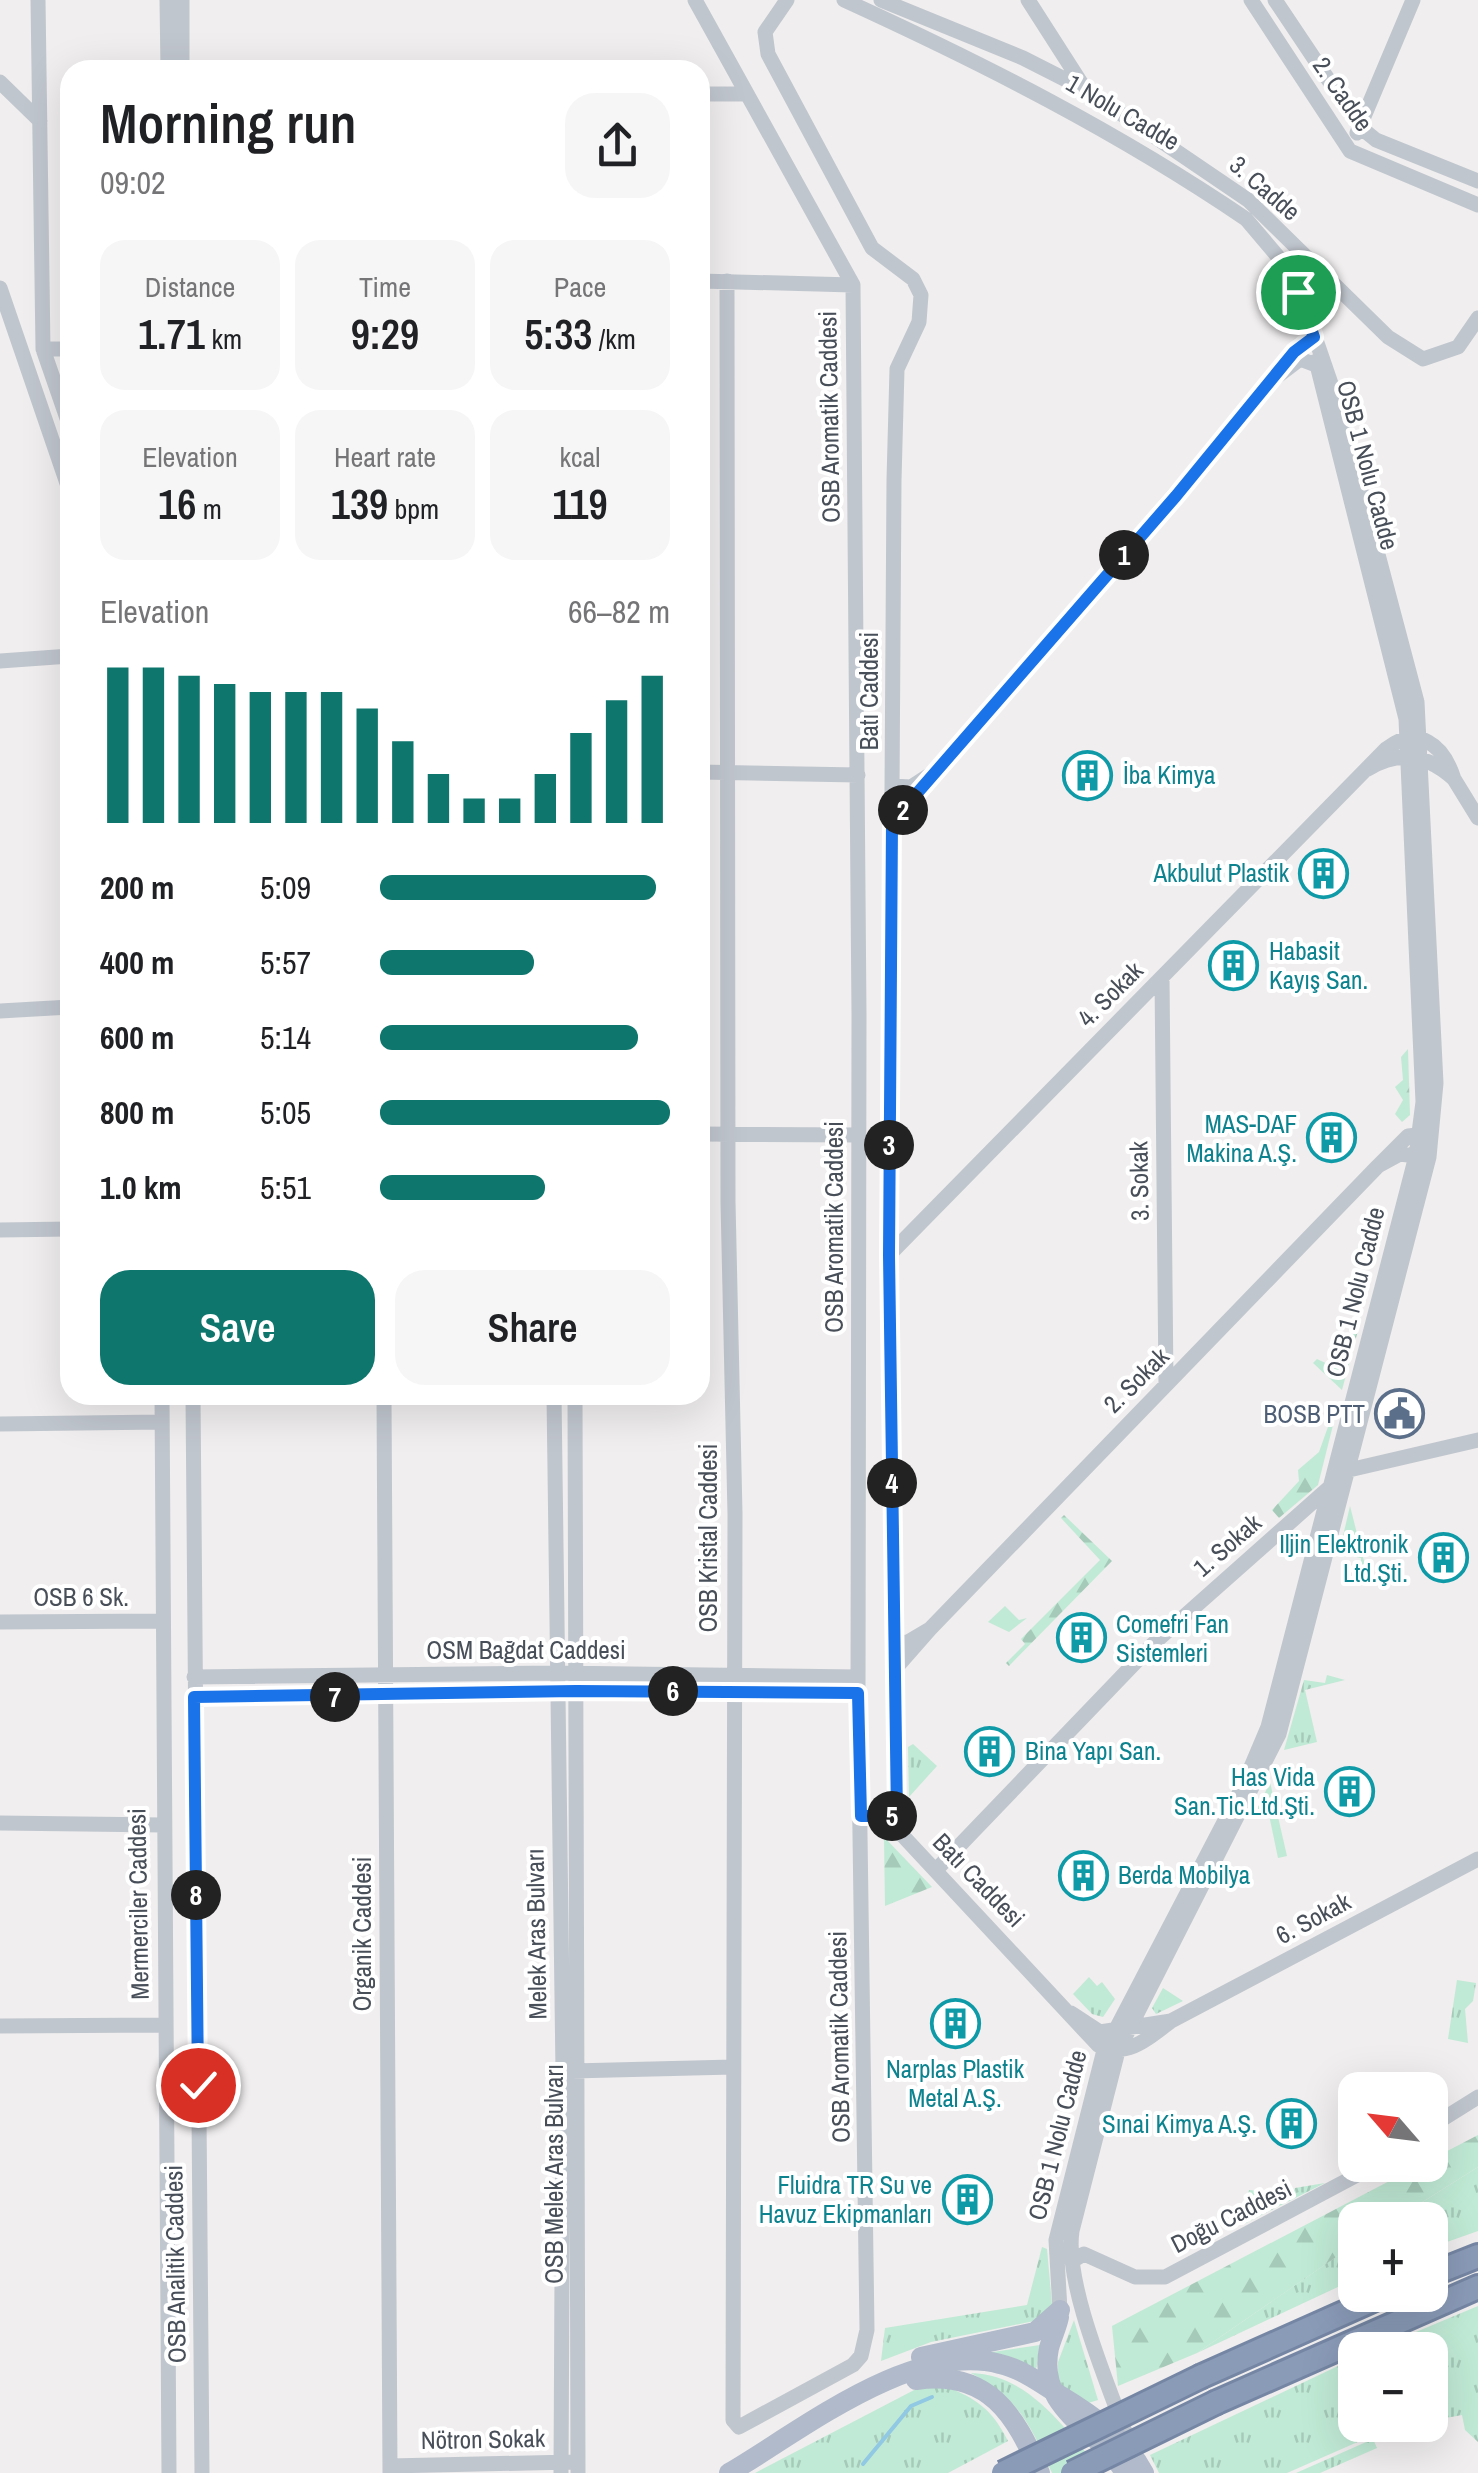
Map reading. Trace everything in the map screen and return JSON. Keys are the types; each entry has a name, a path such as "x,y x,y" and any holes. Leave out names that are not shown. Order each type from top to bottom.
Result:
{"highway":[{"path":"1448,2268 1478,2256"},
{"path":"1072,2473 1217,2402 1478,2288"},
{"path":"1002,2473 1202,2376 1346,2312"}],"main road":[{"name":"OSB 1 Nolu Cadde","path":"1053,2391 1050,2348 1060,2310"},
{"path":"861,2395 900,2366 968,2344 1035,2332 1060,2310"},
{"path":"728,2473 861,2395 910,2371 961,2362 1000,2364 1053,2391 1102,2424 1132,2468"},
{"path":"861,2395 930,2378 978,2388 1013,2416 1040,2473"}],"street":[{"path":"38,0 44,349 60,397"},
{"path":"167,0 168,60"},
{"path":"182,0 182,60"},
{"name":"OSB Aromatik Caddesi","path":"695,0 853,285 858,774 858,1685 866,2342 853,2365 744,2427"},
{"name":"Batı Caddesi","path":"787,0 771,19 764,38 768,54 870,244 914,279 921,295 921,315 897,369 889,1255 897,1816 904,1837 1112,2050"},
{"name":"1 Nolu Cadde","path":"844,0 1078,114 1246,219 1288,270 1314,337"},
{"name":"3. Cadde","path":"881,0 1023,58 1086,90 1230,187 1388,337 1423,360 1458,347 1478,318"},
{"path":"1028,0 1086,90"},
{"name":"2. Cadde","path":"1251,0 1350,151 1478,205"},
{"name":"2. Cadde","path":"1275,0 1360,128 1376,140 1478,181"},
{"path":"1350,151 1413,0"},
{"path":"0,82 40,121"},
{"path":"710,94 747,94"},
{"path":"1230,187 1246,219"},
{"name":"OSB Kristal Caddesi","path":"727,281 728,1134 734,1684 733,2420 744,2427"},
{"path":"710,282 853,285"},
{"path":"0,288 60,463"},
{"path":"892,822 1300,346 1314,337"},
{"name":"OSB 1 Nolu Cadde","path":"1314,337 1316,365 1414,737"},
{"name":"OSB 1 Nolu Cadde","path":"1060,2310 1054,2262 1112,2050 1258,1755 1324,1516 1340,1478 1427,1136 1436,1072 1414,737 1399,626 1339,407 1314,337"},
{"path":"44,349 60,349"},
{"path":"1275,378 1300,359 1316,365"},
{"path":"0,661 60,657"},
{"path":"1414,737 1439,750 1478,818"},
{"name":"4. Sokak","path":"889,1255 1386,749 1414,737"},
{"path":"1368,769 1394,755 1415,757 1454,778"},
{"path":"710,772 858,774"},
{"path":"893,786 911,787 934,772"},
{"name":"3. Sokak","path":"1162,977 1166,1385"},
{"path":"0,1012 60,1009"},
{"path":"710,1134 859,1135"},
{"name":"OSB 1 Nolu Cadde","path":"1119,2031 1274,1749 1416,1156 1427,1136"},
{"name":"2. Sokak","path":"894,1670 1401,1141 1427,1136"},
{"path":"1378,1166 1400,1154 1416,1156"},
{"path":"0,1230 60,1229"},
{"name":"Mermerciler Caddesi","path":"162,1405 169,2473"},
{"name":"OSB Analitik Caddesi","path":"193,1405 202,2473"},
{"name":"Organik Caddesi","path":"384,1405 390,2470"},
{"name":"Melek Aras Bulvarı","path":"554,1405 556,1673 571,2072"},
{"name":"OSB Melek Aras Bulvarı","path":"570,2467 576,1691 574,1405"},
{"path":"0,1424 162,1422"},
{"path":"1340,1478 1478,1440"},
{"name":"1. Sokak","path":"936,1870 1152,1644 1340,1478"},
{"name":"1. Sokak","path":"1299,1515 1324,1516"},
{"name":"OSB 6 Sk.","path":"0,1622 162,1621"},
{"name":"2. Sokak","path":"894,1644 908,1642 930,1629"},
{"name":"OSM Bağdat Caddesi","path":"194,1688 385,1676 556,1673 734,1684"},
{"name":"OSM Bağdat Caddesi","path":"194,1688 386,1697 734,1684 858,1685"},
{"path":"162,1692 194,1688"},
{"path":"861,1816 897,1816"},
{"path":"0,1823 162,1825"},
{"name":"6. Sokak","path":"1112,2050 1136,2046 1171,2021 1478,1859"},
{"name":"Batı Caddesi","path":"1071,2012 1097,2031 1119,2031"},
{"name":"6. Sokak","path":"1119,2031 1171,2021"},
{"path":"0,2026 165,2025"},
{"path":"571,2072 733,2067"},
{"path":"1448,2116 1478,2097"},
{"name":"Doğu Caddesi","path":"1072,2261 1084,2254 1143,2279 1165,2277 1344,2182"},
{"name":"OSB 1 Nolu Cadde","path":"1065,2233 1132,2468"},
{"name":"Doğu Caddesi","path":"1065,2233 1103,2260"},
{"name":"Nötron Sokak","path":"390,2470 570,2467"}],"green space":[{"path":"1408,1049 1410,1115 1402,1122 1395,1114 1403,1100 1395,1087 1403,1080 1401,1057"},
{"path":"1360,1323 1342,1390 1313,1363 1317,1359 1334,1367"},
{"path":"1329,1424 1333,1425 1318,1485 1279,1518 1272,1510 1299,1481 1298,1470 1319,1452"},
{"path":"1350,1506 1366,1569 1361,1567 1361,1558 1339,1553"},
{"path":"1064,1515 1112,1561 1009,1666 1006,1663 1025,1644 1021,1639 1100,1560 1061,1518"},
{"path":"1005,1606 1019,1620 1027,1618 1009,1632 988,1622"},
{"path":"1327,1675 1345,1680 1305,1690 1317,1742 1284,1750 1304,1680 1325,1683"},
{"path":"913,1744 937,1766 909,1797 908,1747"},
{"path":"1270,1782 1287,1856 1278,1858 1269,1815 1253,1818"},
{"path":"884,1837 932,1887 885,1906"},
{"path":"1089,1977 1097,1986 1102,1982 1115,1999 1103,2017 1092,2014 1073,1994"},
{"path":"1457,1980 1476,1983 1473,2001 1465,2009 1468,2043 1448,2039"},
{"path":"1163,1988 1183,2001 1156,2014 1152,2008"},
{"path":"1478,2135 1478,2167 1423,2202 1349,2202 1387,2182 1448,2182 1448,2151"},
{"path":"1478,2167 1478,2231 1448,2242 1448,2202 1423,2202"},
{"path":"1325,2183 1244,2224 1249,2190 1293,2195 1295,2188"},
{"path":"1338,2208 1338,2256 1197,2353 1118,2386 1112,2326"},
{"path":"1042,2247 1047,2249 1052,2304 1044,2319 931,2342 881,2361 885,2328 1027,2305"},
{"path":"1338,2256 1338,2287 1197,2353"},
{"path":"1478,2306 1478,2442 1465,2430 1462,2415 1448,2418 1448,2332 1416,2332"},
{"path":"1074,2320 1098,2400 1085,2404 1058,2385 1058,2362"},
{"path":"1040,2345 1036,2370 986,2353"},
{"path":"1338,2366 1338,2442 1358,2442 1287,2473 1159,2473 1150,2455"},
{"path":"971,2373 993,2376 1030,2394 1104,2473 1052,2473 1022,2415 1002,2393"},
{"path":"945,2386 982,2406 1008,2441 948,2473 755,2473 918,2388"},
{"path":"1366,2442 1374,2442 1377,2448 1320,2473 1296,2473"}],"waterway":[{"path":"863,2464 911,2406 932,2397"}],"place":[{"name":"İba Kimya","path":"1088,775"},
{"name":"Akbulut Plastik","path":"1324,873"},
{"name":"Habasit Kayış San.","path":"1234,965"},
{"name":"MAS-DAF Makina A.Ş.","path":"1332,1138"},
{"name":"BOSB PTT","path":"1400,1414"},
{"name":"Iljin Elektronik Ltd.Şti.","path":"1443,1558"},
{"name":"Comefri Fan Sistemleri","path":"1081,1638"},
{"name":"Bina Yapı San.","path":"990,1751"},
{"name":"Has Vida San.Tic.Ltd.Şti.","path":"1350,1791"},
{"name":"Berda Mobilya","path":"1083,1875"},
{"name":"Narplas Plastik Metal A.Ş.","path":"955,2023"},
{"name":"Sınai Kimya A.Ş.","path":"1292,2124"},
{"name":"Fluidra TR Su ve Havuz Ekipmanları","path":"967,2199"}],"route":[{"path":"198,2085 194,1697 386,1697 576,1691 858,1693 861,1816 897,1816 889,1255 892,822 1176,496 1294,352 1314,337 1298,292"}]}
